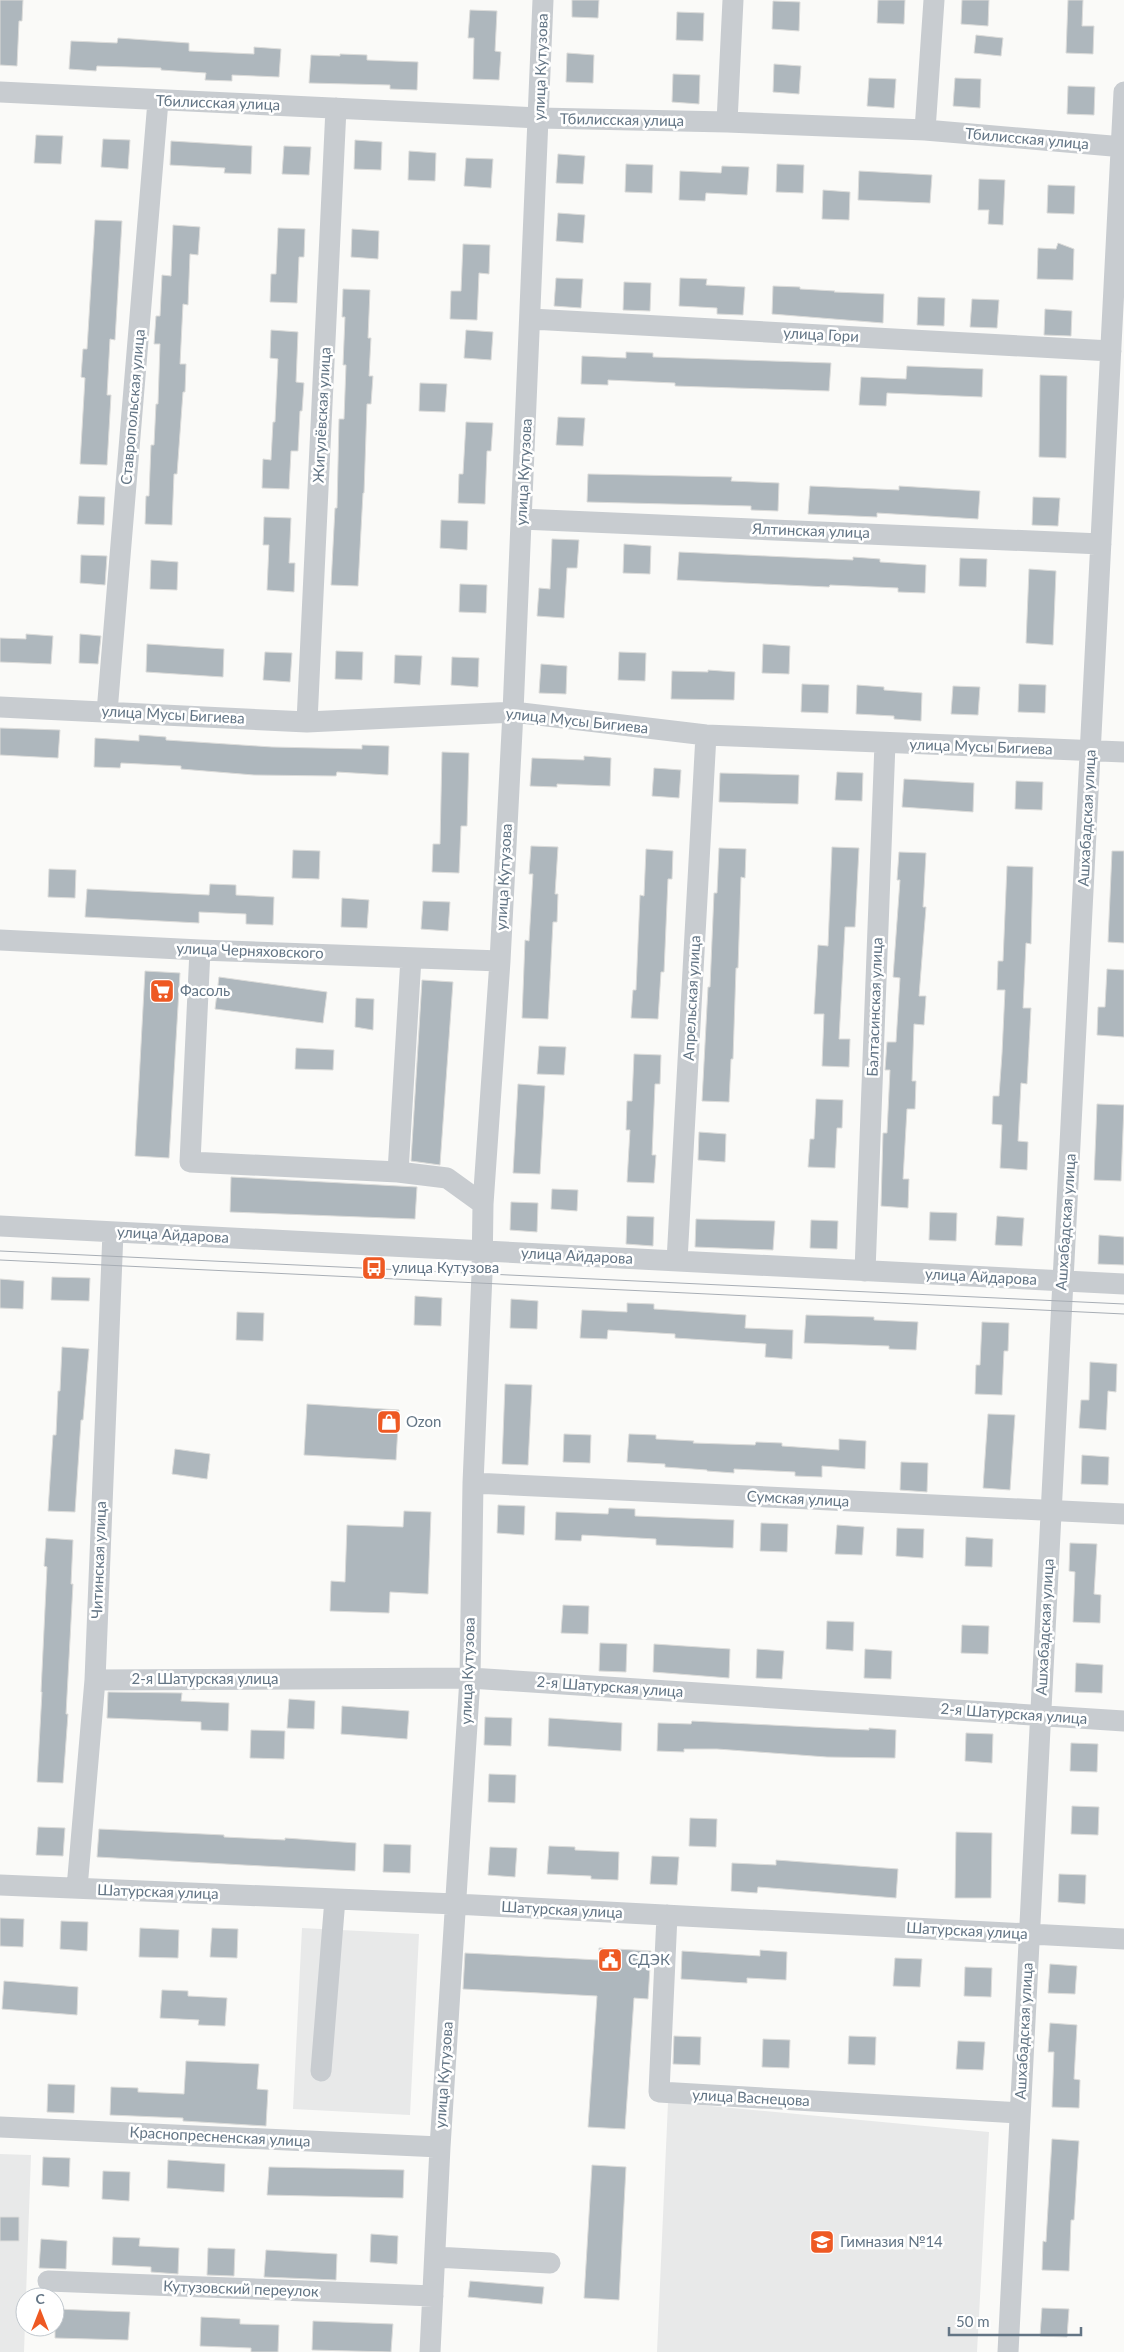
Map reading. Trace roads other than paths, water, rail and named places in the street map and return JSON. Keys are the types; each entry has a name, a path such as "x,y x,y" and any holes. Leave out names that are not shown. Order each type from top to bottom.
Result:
{"street":[{"name":"улица Кутузова","path":"430,2352 440,2147 470,1678 473,1483 483,1252 483,1204 500,961 513,712 543,0"},
{"path":"727,122 733,0"},
{"path":"925,130 934,0"},
{"name":"Тбилисская улица","path":"0,92 539,118 727,122 925,130 1123,147"},
{"name":"Ашхабадская улица","path":"1008,2352 1060,1301 1064,1281 1090,751 1123,147 1124,92"},
{"name":"Ставропольская улица","path":"107,712 158,101"},
{"name":"Жигулёвская улица","path":"307,722 336,108"},
{"name":"улица Гори","path":"531,319 1111,351"},
{"name":"Ялтинская улица","path":"521,519 1101,544"},
{"name":"улица Мусы Бигиева","path":"0,707 307,722 513,712 706,735 1124,752"},
{"name":"Апрельская улица","path":"677,1260 706,735"},
{"name":"Балтасинская улица","path":"865,1271 884,743"},
{"name":"улица Черняховского","path":"0,940 200,950 500,961"},
{"path":"200,950 190,1162 398,1172 447,1178 483,1204"},
{"path":"398,1172 412,958"},
{"name":"улица Айдарова","path":"0,1226 1124,1284"},
{"name":"Читинская улица","path":"77,1888 95,1680 113,1232"},
{"name":"Сумская улица","path":"473,1483 1124,1514"},
{"name":"2-я Шатурская улица","path":"95,1680 470,1678 1124,1721"},
{"name":"Шатурская улица","path":"0,1885 455,1904 1124,1939"},
{"path":"321,2071 335,1899"},
{"name":"улица Васнецова","path":"667,1915 659,2092 1020,2113"},
{"name":"Краснопресненская улица","path":"0,2127 440,2147"},
{"path":"435,2258 550,2263"},
{"name":"Кутузовский переулок","path":"48,2281 433,2296"}],"tram line":[{"path":"0,1251 1124,1304"},
{"path":"0,1260 1124,1314"}],"place":[{"name":"Фасоль","path":"162,991"},
{"name":"улица Кутузова","path":"374,1268"},
{"name":"Ozon","path":"389,1422"},
{"name":"СДЭК","path":"610,1960"},
{"name":"Гимназия №14","path":"822,2242"}]}
